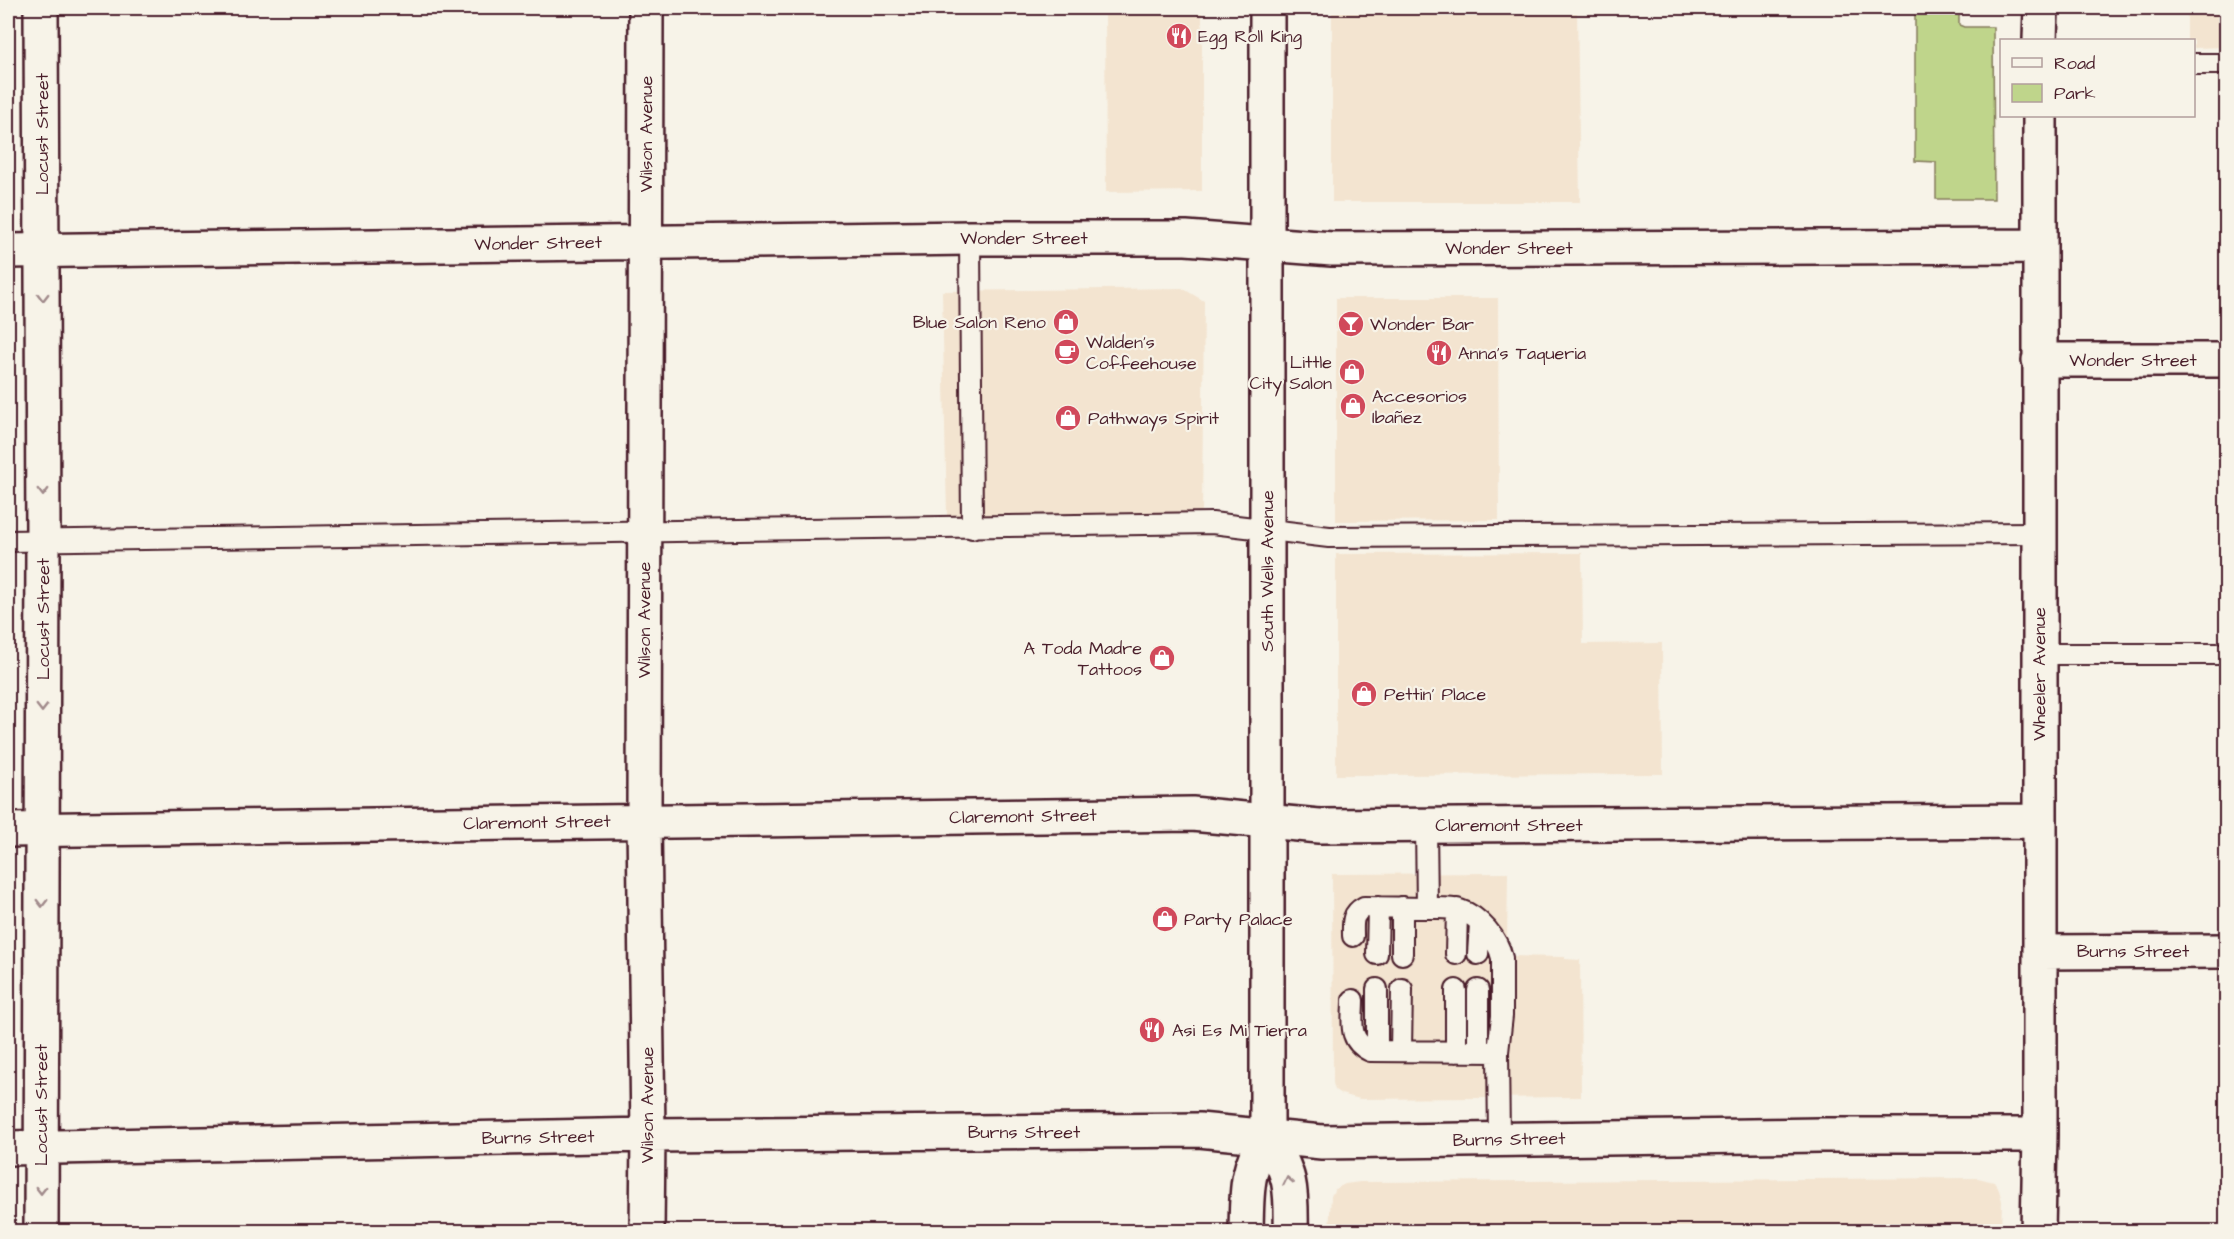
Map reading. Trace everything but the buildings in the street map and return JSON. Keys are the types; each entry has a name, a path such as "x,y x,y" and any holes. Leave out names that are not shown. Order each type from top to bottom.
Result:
{"street":[{"name":"Locust Street","path":"41,8 43,250 41,1232"},
{"name":"Wilson Avenue","path":"646,8 644,820 647,1232"},
{"name":"South Wells Avenue","path":"1246,1232 1250,1168 1267,1135 1267,8"},
{"path":"2040,39 2041,8"},
{"name":"Wheeler Avenue","path":"2037,1232 2040,1135 2040,117"},
{"name":"Wonder Street","path":"8,251 970,238 1186,238 1332,249 2040,246"},
{"name":"Wonder Street","path":"2039,360 2226,360"},
{"name":"Claremont Street","path":"8,830 1192,814 1319,826 2039,821"},
{"name":"Burns Street","path":"2040,952 2226,951"},
{"name":"Burns Street","path":"8,1148 648,1135 1199,1131 1267,1135 1322,1142 1820,1135 2040,1135"},
{"path":"1267,1135 1282,1159 1289,1179 1291,1232"}],"lane":[{"path":"2195,64 2226,64"},
{"path":"970,238 972,528"},
{"path":"8,541 1212,523 1329,537 2040,533"},
{"path":"2040,654 2226,654"},
{"path":"1426,825 1427,908"},
{"path":"1353,936 1353,919 1357,911 1364,907 1402,907 1457,909 1468,913 1494,938 1502,958 1502,1017 1498,1053 1499,1140"},
{"path":"1377,954 1378,907"},
{"path":"1402,907 1402,954"},
{"path":"1456,954 1457,909"},
{"path":"1478,954 1480,924"},
{"path":"1377,989 1377,1051"},
{"path":"1401,1051 1402,989"},
{"path":"1456,990 1456,1052"},
{"path":"1478,990 1478,1052"},
{"path":"1353,1000 1353,1036 1359,1046 1370,1051 1498,1053"}],"shaded area":[{"path":"1105,8 1202,8 1202,191 1106,192"},
{"path":"1332,8 1577,8 1580,202 1332,202"},
{"path":"2187,8 2226,8 2226,47 2195,48 2195,39 2187,39"},
{"path":"1182,288 1204,301 1202,515 947,517 942,291"},
{"path":"1336,298 1498,298 1499,520 1336,521"},
{"path":"1582,553 1583,644 1662,643 1663,774 1336,775 1336,554"},
{"path":"1508,873 1507,944 1509,945 1509,956 1565,957 1565,959 1580,960 1581,1097 1360,1099 1335,1090 1333,1083 1332,874"},
{"path":"1978,1178 1994,1182 1999,1190 2002,1201 2001,1231 1329,1231 1331,1196 1335,1189 1345,1184 1360,1182"}],"green space":[{"path":"1915,8 1963,8 1959,10 1959,25 1993,27 1994,199 1936,199 1936,162 1915,161"}],"place":[{"name":"Egg Roll King","path":"1179,36"},
{"name":"Blue Salon Reno","path":"1066,322"},
{"name":"Wonder Bar","path":"1351,324"},
{"name":"Walden's Coffeehouse","path":"1067,352"},
{"name":"Anna's Taqueria","path":"1439,353"},
{"name":"Little City Salon","path":"1352,372"},
{"name":"Accesorios Ibañez","path":"1353,406"},
{"name":"Pathways Spirit","path":"1068,418"},
{"name":"A Toda Madre Tattoos","path":"1162,658"},
{"name":"Pettin' Place","path":"1364,694"},
{"name":"Party Palace","path":"1165,919"},
{"name":"Asi Es Mi Tierra","path":"1152,1030"}]}
